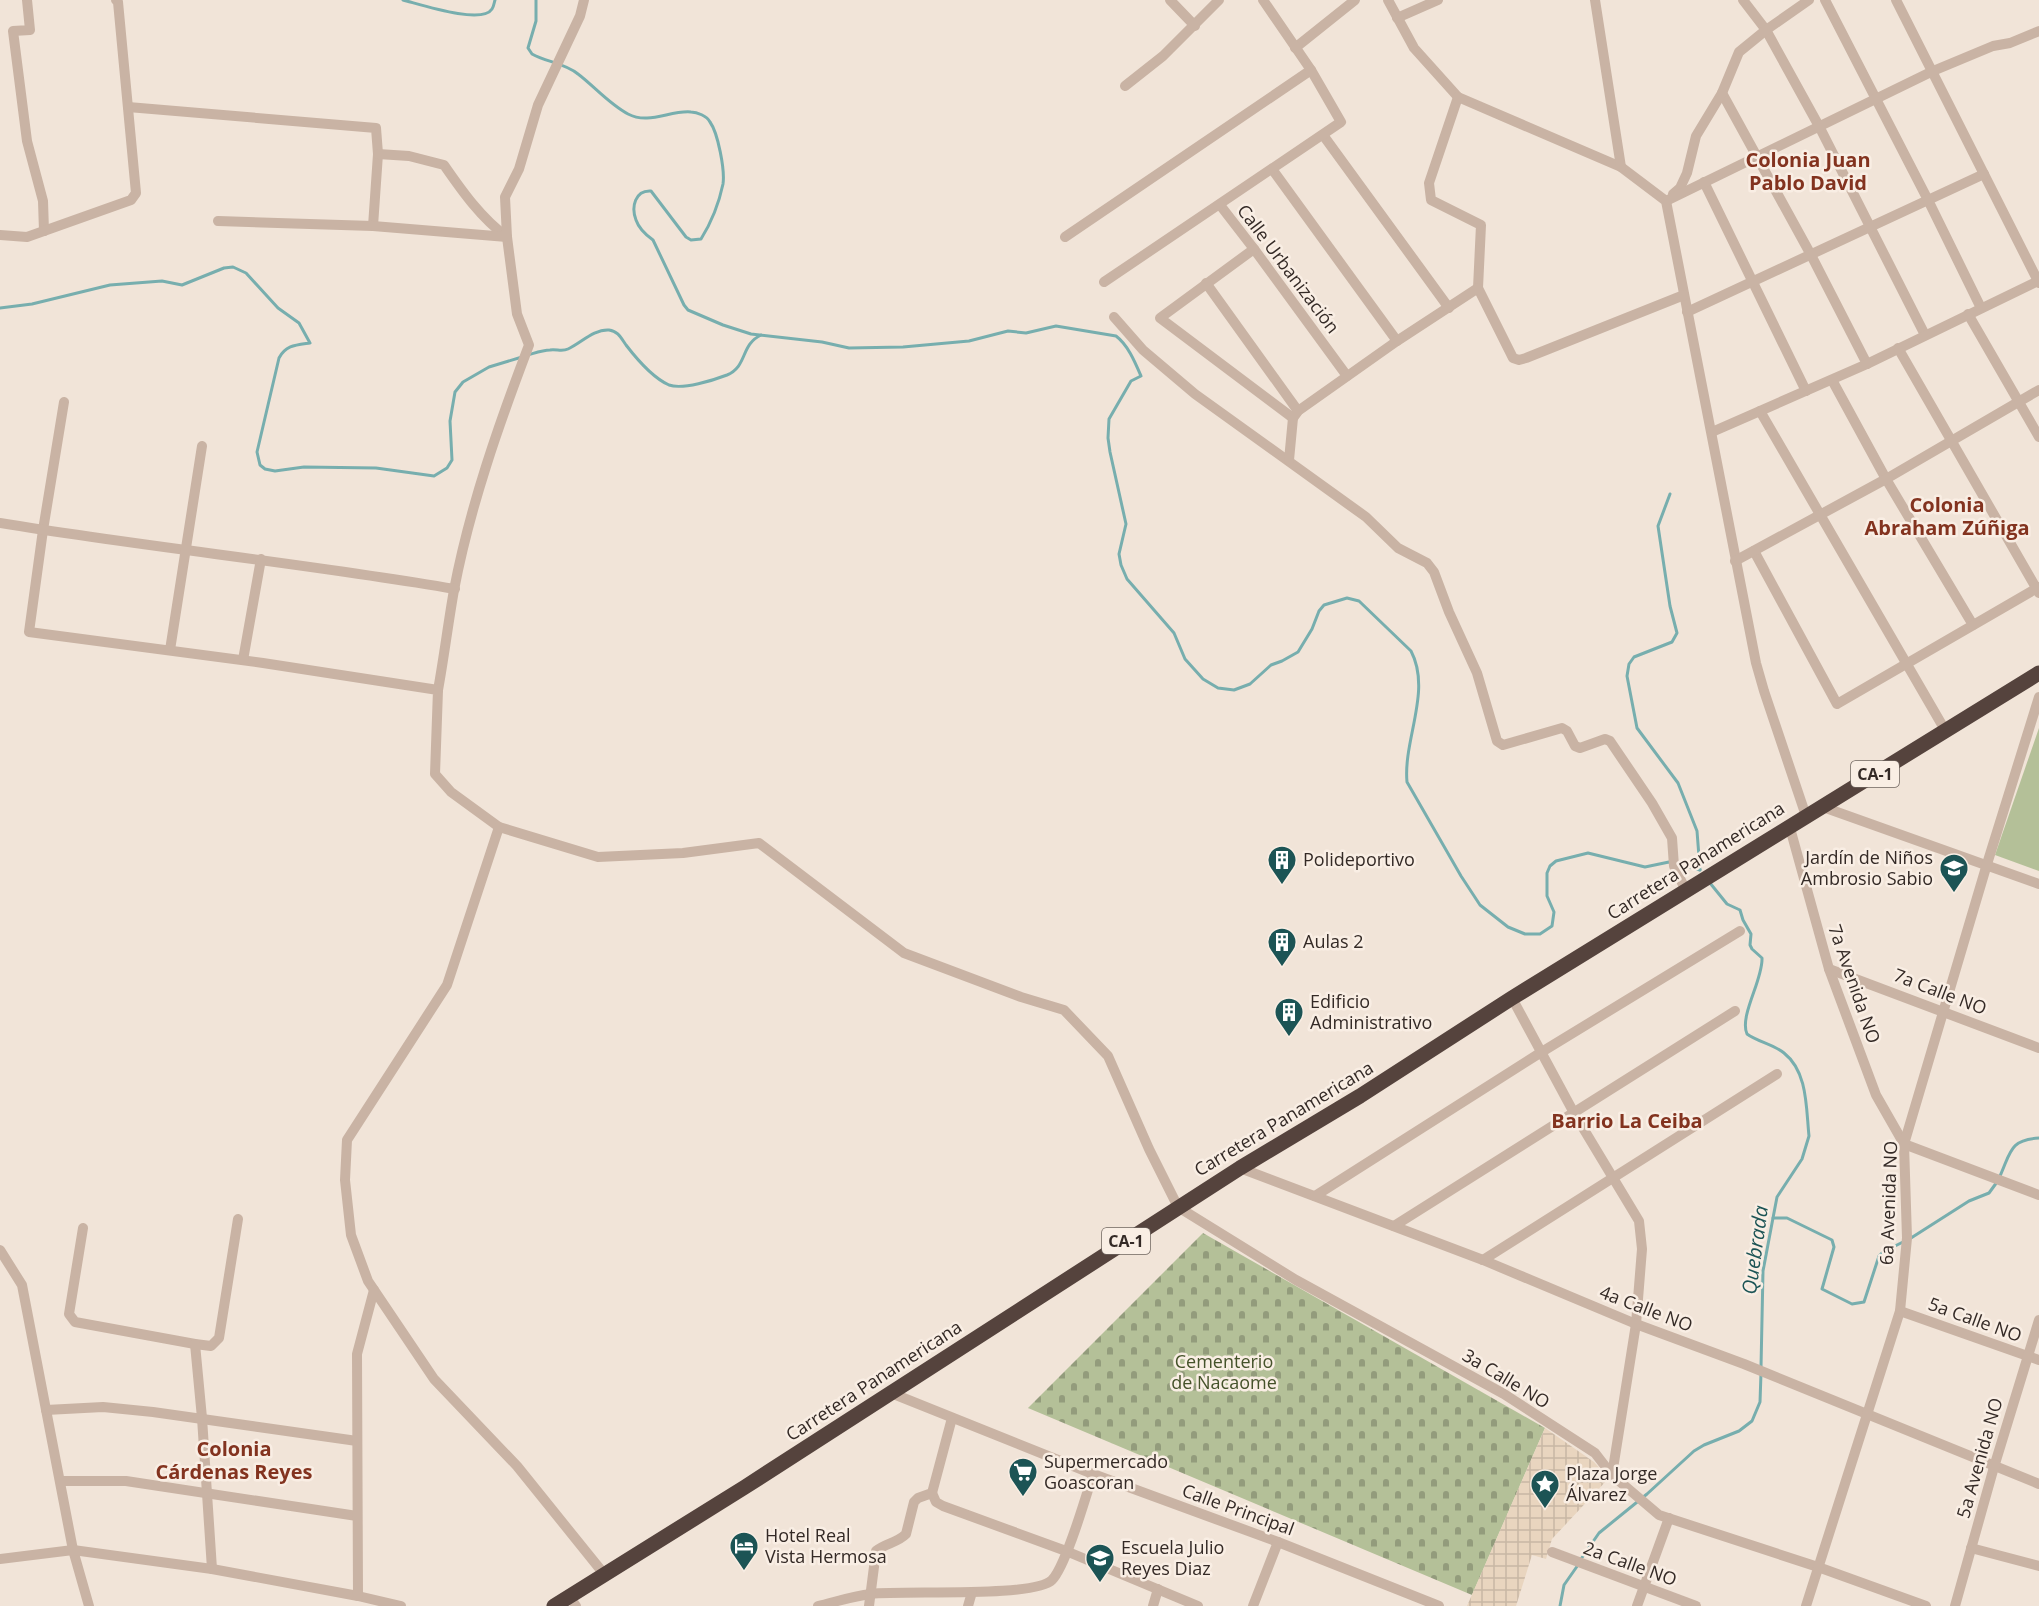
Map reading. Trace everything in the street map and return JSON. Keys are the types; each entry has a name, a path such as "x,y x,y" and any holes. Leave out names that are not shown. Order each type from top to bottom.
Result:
{"highway":[{"name":"Carretera Panamericana","path":"554,1606 573,1601 604,1574 891,1394 1240,1168 1360,1096 1512,998 2039,673"}],"street":[{"path":"27,0 30,30 13,31 27,141 43,201 44,231"},
{"path":"0,235 27,237 131,200 136,193 116,0"},
{"path":"584,0 580,16 538,105 519,169 505,197 507,237 517,314 529,345 504,411 483,477 454,589 438,690 435,774 451,792 499,827 598,857 683,853 759,843 904,953 1021,998 1064,1010 1108,1056 1149,1149 1178,1207"},
{"path":"1170,0 1195,26"},
{"path":"1125,86 1164,56 1219,0"},
{"path":"1065,237 1311,70 1263,0"},
{"path":"1295,48 1355,0"},
{"path":"1388,0 1414,48 1458,97 1621,167 1666,201 1735,561 1764,691 1806,816"},
{"path":"1397,18 1438,0"},
{"path":"1595,0 1621,167"},
{"path":"1743,0 1766,30 1820,128 1925,335"},
{"path":"1666,201 1680,188 1687,173 1696,136 1722,93 1739,52 1809,0"},
{"path":"1825,0 1981,308"},
{"path":"1712,432 1832,380 2038,282 1896,0"},
{"path":"1666,201 1933,71 1993,46 2010,43 2039,31"},
{"name":"Calle Urbanización","path":"1311,70 1341,122 1220,206 1347,376"},
{"path":"1722,93 1867,363"},
{"path":"1458,97 1429,183 1431,200 1481,225 1478,288 1511,355 1519,360 1684,295"},
{"path":"128,107 376,128 378,154 373,226"},
{"path":"1323,135 1449,308"},
{"path":"378,154 409,156 444,165 491,225 507,237"},
{"path":"1272,169 1397,341"},
{"path":"1687,312 1984,174"},
{"path":"1704,182 1806,391"},
{"path":"1104,282 1220,206"},
{"path":"218,221 373,226 507,237"},
{"path":"1254,249 1160,318 1295,415"},
{"path":"1206,283 1295,415 1289,460"},
{"path":"1295,415 1397,341 1478,288"},
{"path":"1968,314 2039,437"},
{"path":"1114,317 1143,350 1195,394 1366,516 1398,548 1427,563 1434,572 1449,612 1477,673 1497,741 1503,745 1562,728 1567,731 1575,746 1580,748 1605,739 1610,741 1672,838 1674,866 1686,891"},
{"path":"1754,551 1837,704 2038,590 1898,348"},
{"path":"1832,380 1886,479 1973,625"},
{"path":"1735,561 1886,479 2039,390"},
{"path":"64,402 29,632 243,660 438,690"},
{"path":"1760,411 1945,730"},
{"path":"171,650 202,446"},
{"path":"0,523 186,551 261,559 454,589"},
{"path":"243,660 261,559"},
{"name":"6a Avenida NO","path":"1806,1606 1900,1311 1907,1238 1904,1144 2039,697"},
{"path":"1823,807 2039,884"},
{"path":"499,827 447,985 347,1140 345,1180 351,1235 368,1281 434,1379 517,1466 604,1574"},
{"name":"7a Avenida NO","path":"1790,828 1829,969 1876,1095 1904,1144"},
{"path":"1315,1196 1540,1053 1740,930"},
{"name":"7a Calle NO","path":"1829,969 2039,1048"},
{"path":"1512,998 1574,1113 1639,1221 1642,1249 1636,1324 1612,1475"},
{"path":"1394,1226 1735,1011"},
{"path":"1483,1260 1777,1074"},
{"path":"1904,1144 2039,1195"},
{"name":"4a Calle NO","path":"1240,1168 1483,1260 1636,1324 1744,1364 2039,1484"},
{"name":"3a Calle NO","path":"1178,1207 1296,1280 1504,1394 1595,1454 1612,1475 1659,1515 1818,1567 1926,1606"},
{"path":"83,1228 69,1314 75,1322 211,1346 219,1338 238,1219"},
{"path":"0,1250 22,1285 73,1550 89,1606"},
{"path":"357,1596 357,1354 374,1290"},
{"name":"5a Calle NO","path":"1900,1311 2039,1360"},
{"name":"5a Avenida NO","path":"1955,1606 2039,1320"},
{"path":"195,1344 212,1569"},
{"name":"Calle Principal","path":"891,1394 1439,1606"},
{"path":"46,1410 104,1407 357,1440"},
{"path":"952,1418 932,1493 936,1502 1066,1551 1198,1606"},
{"path":"818,1606 871,1594 1035,1588 1052,1581 1066,1551 1093,1474"},
{"path":"60,1482 126,1481 357,1516"},
{"path":"869,1606 876,1551 886,1543 894,1542 906,1534 914,1502 921,1496 932,1493"},
{"path":"1637,1606 1669,1518"},
{"path":"1253,1606 1278,1542"},
{"path":"1971,1548 2039,1566"},
{"path":"0,1559 73,1550 212,1569 401,1606"},
{"name":"2a Calle NO","path":"1552,1552 1696,1606"},
{"path":"1153,1606 1158,1589"},
{"path":"968,1606 972,1592"}],"green space":[{"path":"2039,728 2039,871 1995,855"},
{"name":"Cementerio de Nacaome","path":"1203,1233 1545,1428 1472,1595 1028,1408"}],"shaded area":[{"name":"Plaza Jorge Álvarez","path":"1545,1428 1594,1462 1609,1478 1552,1539 1546,1559 1532,1555 1516,1606 1467,1606"}],"waterway":[{"path":"403,0 450,12 476,15 492,9 495,0"},
{"path":"536,0 536,21 528,48 532,54 573,70 628,114 652,118 693,112 707,118 713,127 720,152 723,184 714,213 701,239 691,240 686,237 651,191 641,193 634,205 637,223 653,240 688,310 751,334 822,342 849,348 903,347 969,341 1008,331 1026,333 1056,326 1116,336 1131,354 1141,376 1131,381 1109,419 1110,452 1126,524 1119,554 1127,579 1174,633 1185,659 1203,679 1218,688 1234,690 1250,684 1271,665 1298,652 1324,605 1347,598 1359,601 1411,651 1417,666 1418,699 1409,749 1407,782 1480,905 1508,927 1525,934 1540,934 1552,926 1554,912 1547,896 1547,873 1556,861 1588,853 1645,867 1669,862 1700,870"},
{"path":"0,308 32,304 110,285 162,281 182,285 224,268 233,267 246,273 278,308 299,323 310,343 288,348 279,358 257,452 260,465 265,469 275,471 304,467 376,468 434,476 447,468 452,460 450,421 455,392 463,382 489,367 522,357"},
{"path":"528,355 545,350 566,350 593,334 609,330 619,335 640,362 657,378 669,385 682,386 707,382 734,371 750,344 761,335"},
{"path":"1670,494 1658,526 1670,606 1677,633 1672,642 1634,657 1629,664 1627,676 1637,728 1678,783 1697,831 1700,870"},
{"name":"Quebrada","path":"1710,883 1727,904 1740,910 1751,934 1750,945 1762,958 1759,977 1746,1018 1747,1034 1780,1050 1792,1061 1802,1080 1806,1102 1809,1136 1802,1159 1777,1197 1763,1271 1761,1367"},
{"path":"2000,1176 2009,1154 2016,1145 2022,1141 2039,1138"},
{"path":"1911,1238 1969,1201 1989,1193 1997,1182"},
{"path":"1773,1218 1787,1218 1832,1240 1834,1247 1822,1289 1852,1304 1864,1302 1879,1256 1905,1241"},
{"name":"Quebrada","path":"1581,1559 1599,1533 1647,1494 1694,1451 1739,1431 1752,1421 1760,1402 1761,1373"},
{"name":"Quebrada","path":"1560,1606 1564,1585 1578,1565"}],"place":[{"name":"Polideportivo","path":"1282,886"},
{"name":"Jardín de Niños Ambrosio Sabio","path":"1954,894"},
{"name":"Aulas 2","path":"1282,968"},
{"name":"Edificio Administrativo","path":"1289,1038"},
{"name":"Supermercado Goascoran","path":"1023,1498"},
{"name":"Plaza Jorge Álvarez","path":"1545,1510"},
{"name":"Hotel Real Vista Hermosa","path":"744,1572"},
{"name":"Escuela Julio Reyes Diaz","path":"1100,1584"}],"district":[{"name":"Colonia Juan Pablo David","path":"1808,172"},
{"name":"Colonia Abraham Zúñiga","path":"1947,516"},
{"name":"Barrio La Ceiba","path":"1627,1121"},
{"name":"Colonia Cárdenas Reyes","path":"234,1460"}]}
